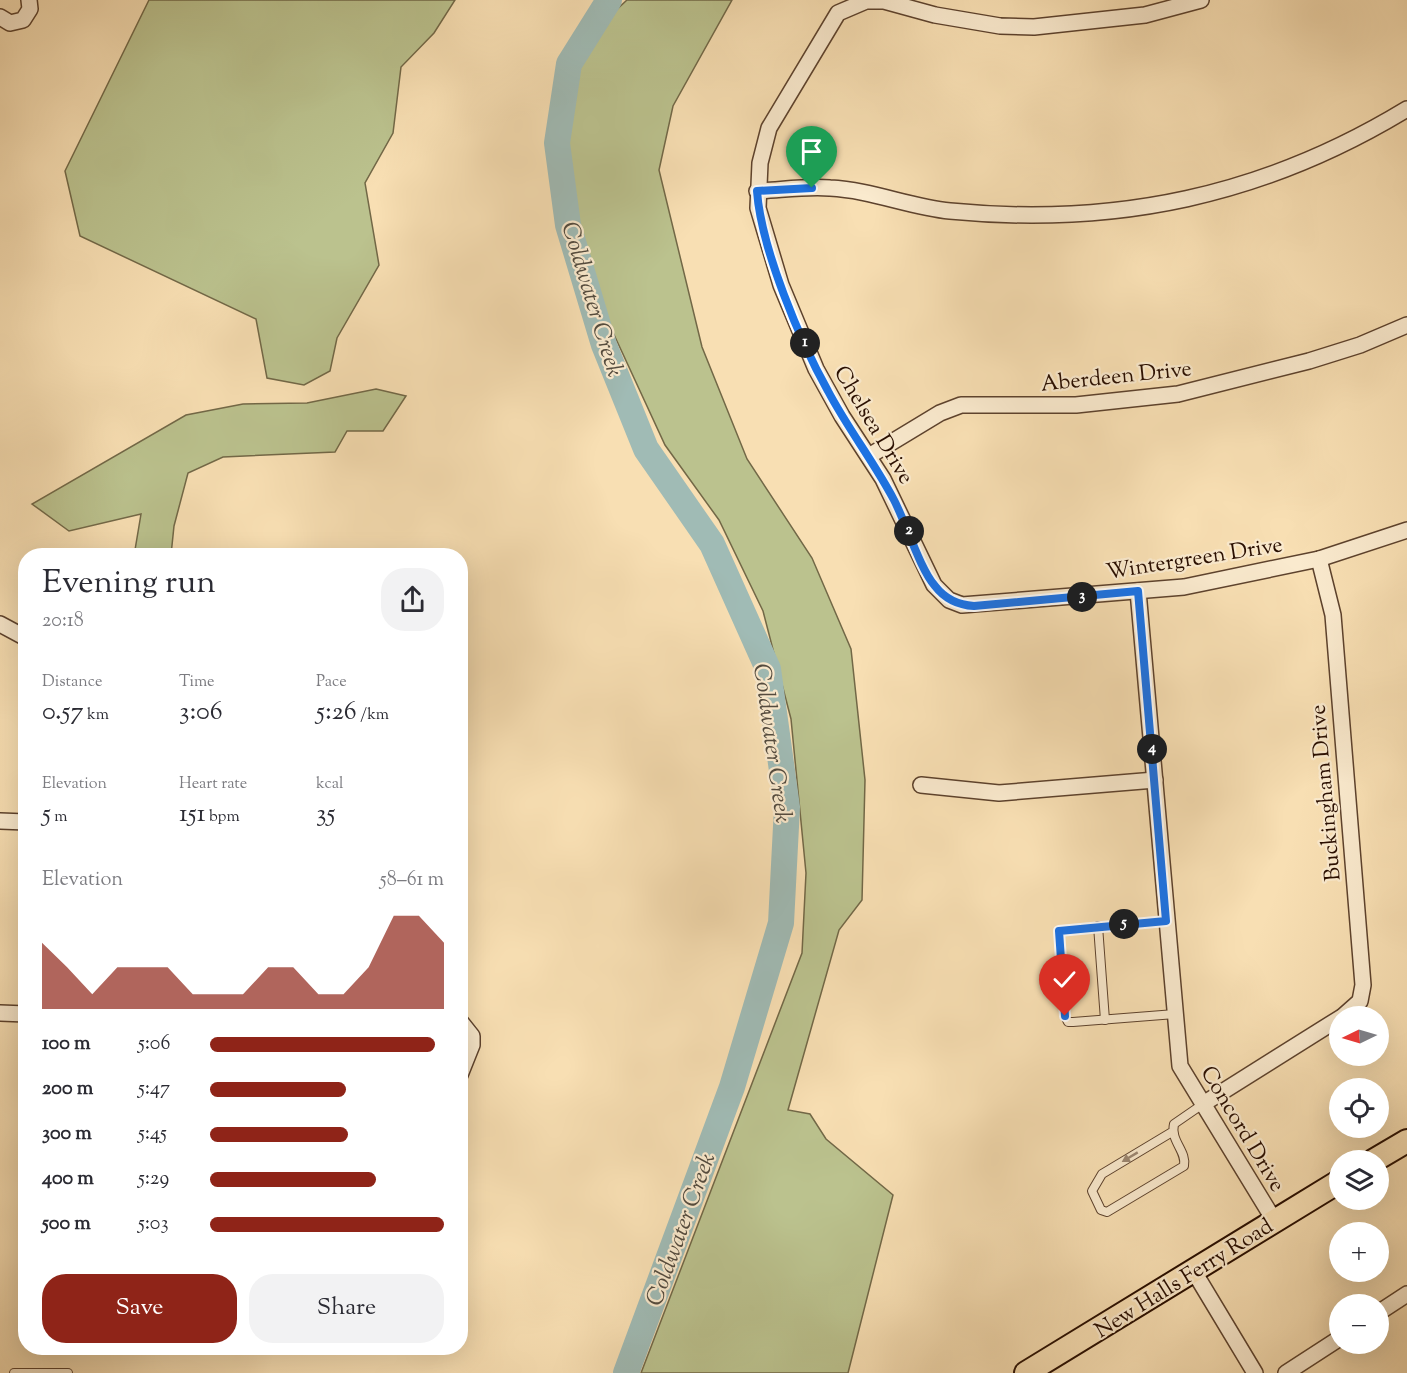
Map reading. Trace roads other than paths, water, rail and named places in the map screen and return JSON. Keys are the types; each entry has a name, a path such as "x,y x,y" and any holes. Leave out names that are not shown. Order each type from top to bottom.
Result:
{"main road":[{"path":"1389,1152 1407,1141"},
{"name":"New Halls Ferry Road","path":"1026,1373 1329,1188"}],"street":[{"path":"0,17 10,23 23,20 30,9 29,0"},
{"name":"Chelsea Drive","path":"949,600 934,585 898,507 816,369 778,277 758,208 760,163 769,128 828,27 838,14 866,1 884,1 935,15 1000,26 1034,27 1145,15 1201,0"},
{"path":"757,191 831,188 921,208 1013,216 1074,216 1137,209 1172,203 1252,183 1319,157 1407,109"},
{"name":"Aberdeen Drive","path":"869,456 940,413 961,405 1076,405 1178,394 1309,361 1360,345 1407,325"},
{"name":"Wintergreen Drive","path":"949,600 962,605 974,606 1218,581 1319,558 1407,530"},
{"name":"Buckingham Drive","path":"1319,558 1333,615 1363,985 1360,1001 1354,1006"},
{"name":"Concord Drive","path":"1138,591 1180,1066 1274,1220"},
{"path":"0,624 18,634"},
{"path":"921,785 999,793 1155,780"},
{"path":"0,821 18,822"},
{"path":"0,1013 18,1014"},
{"name":"Buckingham Drive","path":"1203,1104 1329,1025"},
{"path":"468,1031 472,1036 472,1045 468,1055"},
{"path":"1193,1270 1255,1373"},
{"path":"1389,1306 1407,1294"},
{"path":"1286,1373 1329,1345"}],"lane":[{"path":"1166,921 1063,929 1059,935 1066,1019 1073,1022 1175,1014"},
{"path":"1098,926 1105,1020"},
{"path":"1172,1132 1185,1160 1182,1168 1107,1212 1101,1210 1092,1194 1093,1186 1102,1174 1172,1132 1176,1120 1203,1104"},
{"path":"14,1373 68,1373"}],"waterway":[{"name":"Coldwater Creek","path":"609,0 569,64 557,143 568,225 604,345 646,449 712,544 768,669 787,807 781,923 732,1087 626,1373"}]}
